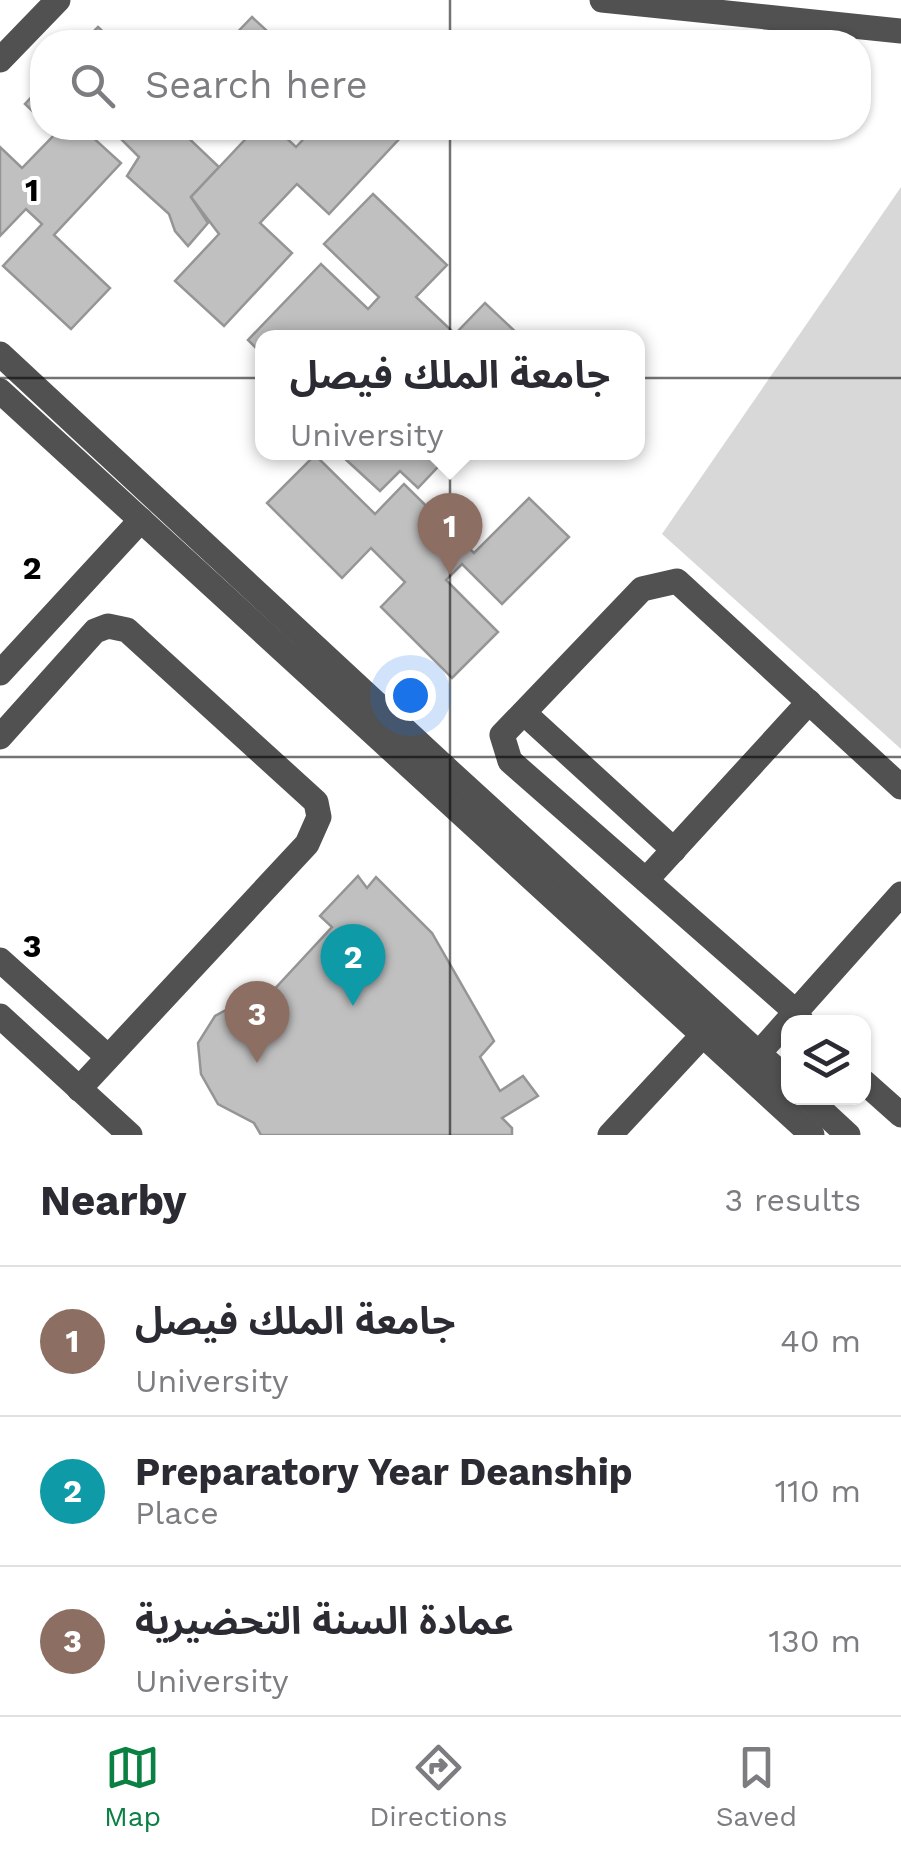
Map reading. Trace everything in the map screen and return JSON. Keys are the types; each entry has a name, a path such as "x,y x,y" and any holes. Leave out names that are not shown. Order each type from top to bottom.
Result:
{"street":[{"path":"0,60 58,0"},
{"path":"602,0 901,32"},
{"path":"0,354 781,1073"},
{"path":"0,391 812,1135"},
{"path":"0,673 141,520"},
{"path":"797,1015 510,761 502,735 642,589 677,581 901,787"},
{"path":"0,737 95,631 108,626 127,630 316,802 320,817 307,844 79,1088"},
{"path":"646,880 809,702"},
{"path":"524,713 674,850"},
{"path":"801,1015 901,894"},
{"path":"0,960 108,1057"},
{"path":"0,1016 130,1135"},
{"path":"760,1053 781,1034"},
{"path":"610,1135 702,1036"},
{"path":"871,1088 901,1116"},
{"path":"816,1105 848,1135"}],"shaded area":[{"path":"901,187 901,749 662,534"}],"building":[{"path":"252,17 266,30 240,30"},
{"path":"49,140 96,140 121,163 54,235 110,288 71,329 3,266 42,224 26,209 0,236 0,147 22,168"},
{"path":"122,140 191,140 219,167 191,197 208,223 188,246 175,231 169,214 127,176 139,157"},
{"path":"245,140 288,140 296,147 303,140 398,140 329,214 297,184 260,223 292,253 224,326 175,281 219,234 191,197"},
{"path":"373,194 447,265 416,297 451,330 258,330 321,264 368,309 379,297 324,244"},
{"path":"485,303 514,330 459,330"},
{"path":"310,460 320,460 375,514 404,484 474,553 529,498 569,537 502,604 462,564 446,580 498,632 452,678 381,607 405,582 371,548 342,578 267,503"},
{"path":"346,460 444,460 418,488 400,471 380,491"},
{"path":"358,876 367,888 376,877 432,933 494,1041 480,1057 500,1091 523,1076 538,1096 502,1118 512,1128 512,1135 261,1135 254,1123 218,1104 201,1074 198,1043 215,1016 250,997 268,996 332,927 320,916"}],"place":[{"name":"جامعة الملك فيصل","path":"450,575"},
{"name":"Preparatory Year Deanship","path":"353,1006"},
{"name":"عمادة السنة التحضيرية","path":"257,1063"}]}
